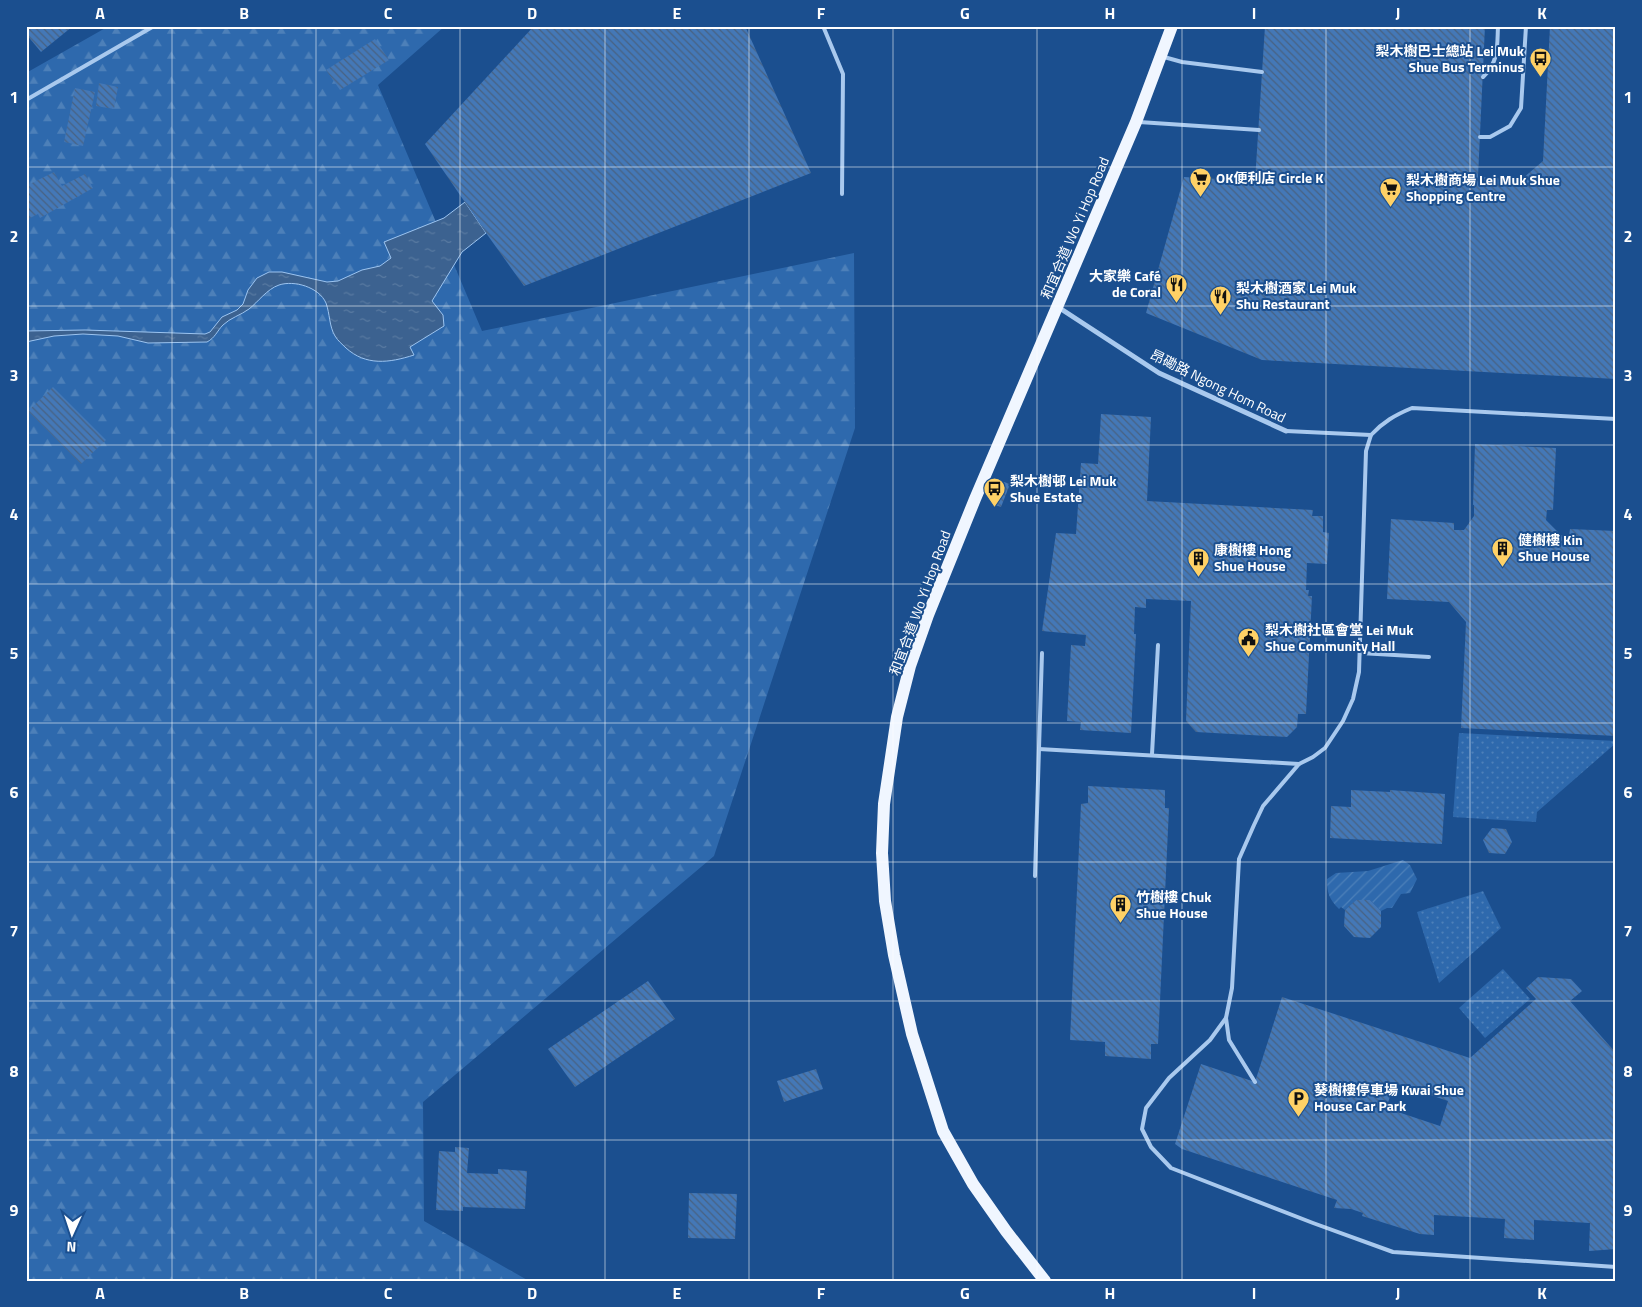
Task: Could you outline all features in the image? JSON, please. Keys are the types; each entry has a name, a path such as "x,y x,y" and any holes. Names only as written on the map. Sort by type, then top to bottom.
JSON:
{"main road":[{"name":"和宜合道 Wo Yi Hop Road","path":"1046,1281 1006,1231 973,1184 943,1131 912,1034 894,955 886,901 882,853 884,804 897,717 910,666 928,615 1136,122 1172,26"}],"street":[{"name":"昂磡路 Ngong Hom Road","path":"1057,307 1159,373 1286,431"}],"lane":[{"path":"26,100 154,26"},
{"path":"823,26 843,74 842,194"},
{"path":"1482,77 1491,69 1497,56 1498,26"},
{"path":"1480,136 1490,136 1510,126 1521,108 1526,26"},
{"path":"1162,56 1182,62 1262,72"},
{"path":"1136,122 1258,130"},
{"path":"1255,1082 1229,1040 1226,1018 1232,988 1239,860 1263,806 1299,764 1326,748 1343,721 1353,699 1359,672 1366,452 1371,435 1381,424 1395,415 1412,408 1616,419"},
{"name":"昂磡路 Ngong Hom Road","path":"1286,431 1371,435"},
{"path":"1152,754 1158,645"},
{"path":"1035,876 1042,653"},
{"path":"1360,653 1429,657"},
{"path":"1039,749 1152,754 1299,764"},
{"path":"1226,1018 1210,1040 1169,1078 1146,1108 1142,1129 1151,1147 1171,1168 1393,1252 1616,1267"}],"green space":[{"path":"109,26 445,26 378,85 482,331 854,253 855,428 714,856 423,1102 424,1221 529,1281 26,1281 26,73"},
{"path":"1459,733 1616,741 1616,743 1537,812 1536,822 1453,817"},
{"path":"1403,860 1410,865 1417,879 1410,893 1401,894 1392,908 1381,911 1370,900 1356,900 1345,910 1341,907 1339,909 1331,899 1328,892 1327,879 1336,873 1368,871"},
{"path":"1483,891 1501,928 1439,983 1417,912"},
{"path":"1503,969 1530,999 1485,1038 1459,1008"}],"water":[{"path":"465,202 486,233 462,252 432,301 443,315 444,326 410,347 414,355 396,360 378,361 362,358 354,354 335,336 323,297 306,286 292,283 279,285 271,289 249,309 221,327 207,342 148,343 118,336 83,334 54,336 26,342 26,331 85,330 205,334 210,332 222,317 237,310 243,304 248,290 257,278 269,272 282,272 327,282 338,281 362,270 380,266 391,258 384,242 444,218"}],"building":[{"path":"26,26 73,26 41,52 26,34"},
{"path":"534,26 745,26 811,173 524,286 425,144"},
{"name":"梨木樹商場 Lei Muk Shue Shopping Centre","path":"1265,26 1485,26 1478,177 1522,179 1543,161 1550,26 1616,26 1616,379 1262,360 1146,313 1184,177 1255,181"},
{"path":"375,39 389,60 340,90 326,70"},
{"path":"99,83 118,87 114,109 96,106"},
{"path":"75,88 95,92 83,146 64,142"},
{"path":"54,172 62,186 85,174 93,188 40,218 38,214 26,220 26,186"},
{"path":"53,387 106,440 81,464 28,411"},
{"name":"康樹樓 Hong Shue House","path":"1101,414 1151,417 1147,501 1313,510 1312,516 1323,516 1323,532 1329,533 1327,564 1307,563 1306,590 1309,590 1308,596 1312,596 1306,714 1298,714 1297,727 1287,737 1196,732 1186,721 1191,601 1146,599 1146,608 1135,607 1134,634 1136,634 1131,733 1080,730 1081,722 1067,721 1071,645 1085,646 1086,635 1042,631 1056,533 1076,534 1081,463 1098,464"},
{"name":"健樹樓 Kin Shue House","path":"1475,444 1556,448 1553,510 1547,510 1546,520 1561,535 1569,536 1570,529 1616,531 1616,736 1461,728 1466,622 1449,602 1387,599 1391,519 1454,523 1454,530 1464,530 1474,516"},
{"path":"1004,482 1010,484 1001,507 995,505"},
{"name":"竹樹樓 Chuk Shue House","path":"1088,786 1165,790 1165,808 1169,808 1158,1044 1151,1044 1151,1059 1105,1056 1105,1042 1070,1040 1081,804 1088,803"},
{"path":"1351,790 1390,792 1390,790 1445,794 1442,844 1330,838 1331,806 1351,807"},
{"path":"1492,828 1506,829 1512,842 1505,854 1489,853 1483,840"},
{"path":"1356,900 1370,900 1381,911 1381,927 1370,938 1354,937 1344,926 1345,910"},
{"name":"葵樹樓停車場 Kwai Shue House Car Park","path":"1538,977 1571,979 1582,991 1570,1001 1616,1053 1616,1249 1589,1251 1590,1223 1534,1220 1534,1240 1504,1238 1505,1219 1434,1215 1434,1235 1420,1234 1362,1216 1363,1213 1351,1209 1334,1208 1337,1200 1182,1149 1175,1144 1201,1064 1255,1082 1282,997 1470,1058 1536,999 1526,988","holes":["1395,1083 1448,1101 1440,1126 1386,1108"]},
{"path":"648,981 675,1019 575,1087 548,1049"},
{"path":"816,1069 823,1089 784,1102 777,1081"},
{"path":"455,1147 469,1148 467,1173 498,1174 498,1169 527,1171 525,1209 463,1207 463,1211 436,1210 439,1151 455,1152"},
{"path":"689,1193 737,1194 735,1239 688,1238"}],"place":[{"name":"梨木樹巴士總站 Lei Muk Shue Bus Terminus","path":"1540,78"},
{"name":"OK便利店 Circle K","path":"1200,197"},
{"name":"梨木樹商場 Lei Muk Shue Shopping Centre","path":"1390,207"},
{"name":"大家樂 Café de Coral","path":"1177,303"},
{"name":"梨木樹酒家 Lei Muk Shu Restaurant","path":"1220,315"},
{"name":"梨木樹邨 Lei Muk Shue Estate","path":"994,508"},
{"name":"健樹樓 Kin Shue House","path":"1502,567"},
{"name":"康樹樓 Hong Shue House","path":"1198,577"},
{"name":"梨木樹社區會堂 Lei Muk Shue Community Hall","path":"1249,657"},
{"name":"竹樹樓 Chuk Shue House","path":"1120,924"},
{"name":"葵樹樓停車場 Kwai Shue House Car Park","path":"1298,1117"}]}
